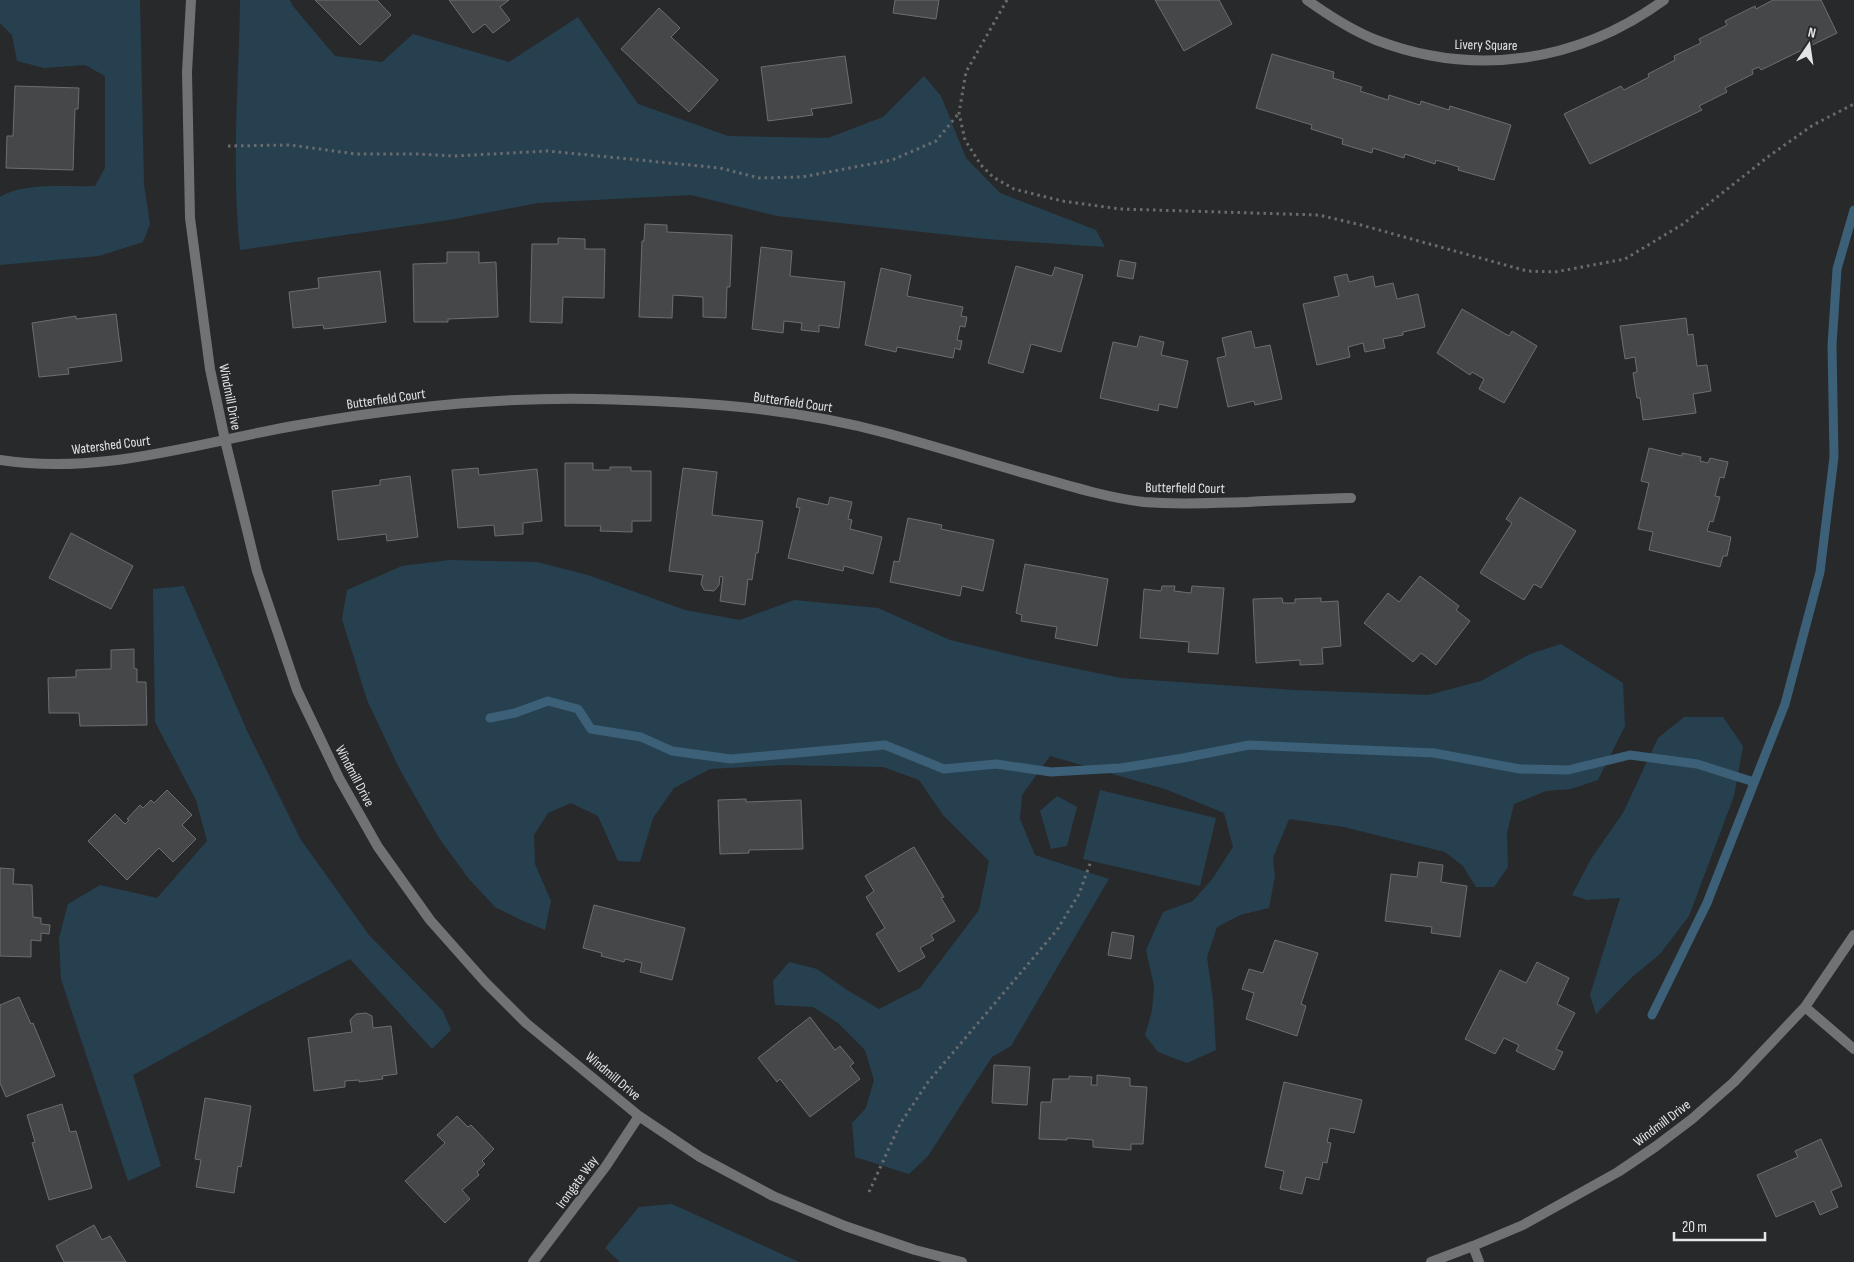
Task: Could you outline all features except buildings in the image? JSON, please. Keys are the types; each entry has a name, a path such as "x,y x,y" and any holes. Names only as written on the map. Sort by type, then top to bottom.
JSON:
{"street":[{"name":"Windmill Drive","path":"191,0 186,72 190,218 210,369 225,440 256,571 297,690 339,778 378,847 430,920 484,982 526,1023 640,1116 700,1157 773,1196 845,1226 915,1250 962,1262"},
{"name":"Livery Square","path":"1307,0 1331,17 1375,40 1424,54 1473,61 1523,59 1567,50 1604,36 1642,16 1664,0"},
{"name":"Butterfield Court","path":"225,440 301,424 424,407 513,400 590,399 675,402 782,412 825,419 882,432 1072,487 1142,502 1196,504 1350,498"},
{"name":"Watershed Court","path":"0,460 58,465 100,462 149,456 225,440"},
{"name":"Windmill Drive","path":"1431,1262 1523,1225 1618,1172 1692,1119 1734,1082 1805,1007 1854,935"},
{"path":"1805,1007 1854,1049"},
{"name":"Irongate Way","path":"533,1262 606,1166 640,1116"},
{"path":"1474,1246 1479,1262"}],"path":[{"path":"1007,0 966,72 959,113 965,140 981,165 993,177 1014,189 1062,201 1120,209 1319,215 1527,271 1555,272 1625,258 1683,224 1769,156 1813,125 1854,104"},
{"path":"228,146 290,145 356,154 454,156 548,151 720,168 759,178 802,177 892,160 936,141 959,113"},
{"path":"869,1192 900,1124 928,1082 1057,930 1079,894 1091,861"}],"shaded area":[{"path":"0,0 140,0 144,185 150,224 143,242 99,256 0,265 0,197 10,192 33,187 95,186 105,168 105,76 85,65 44,68 17,61 12,35 0,23"},
{"path":"240,0 290,0 292,5 335,56 382,62 413,34 509,62 578,17 638,104 728,136 828,138 883,117 924,76 941,96 966,158 1000,193 1096,230 1105,247 986,239 777,216 691,195 538,203 449,220 240,250 236,188 236,125"},
{"path":"450,560 537,562 588,575 685,610 740,620 794,600 878,608 950,640 1121,678 1295,690 1428,695 1481,681 1530,654 1561,644 1623,683 1625,726 1598,780 1571,789 1546,791 1514,804 1507,833 1508,867 1494,887 1476,887 1463,866 1445,852 1344,827 1289,819 1273,858 1275,876 1269,908 1240,915 1217,927 1207,957 1213,1000 1216,1050 1187,1063 1158,1052 1145,1035 1152,1011 1154,986 1146,950 1163,912 1193,901 1213,878 1233,847 1224,813 1165,789 1050,756 1022,795 1020,819 1035,855 1109,879 1011,1046 992,1057 928,1156 909,1174 855,1157 852,1123 866,1108 874,1080 865,1050 838,1023 813,1007 775,1005 773,981 789,962 817,969 879,1009 920,988 979,910 989,861 943,815 919,780 883,767 784,765 710,769 674,788 653,818 640,862 618,861 598,816 571,803 548,813 534,835 535,864 551,901 545,930 495,907 469,879 439,838 400,770 367,700 342,619 347,590 402,566"},
{"path":"184,586 248,733 301,840 369,935 443,1011 451,1030 432,1049 350,959 253,1009 133,1075 161,1166 128,1181 61,979 59,938 68,904 100,885 157,898 207,841 196,800 155,722 153,589"},
{"path":"1684,717 1723,717 1743,746 1734,796 1689,916 1660,954 1631,978 1596,1014 1590,995 1620,898 1587,900 1572,895 1591,859 1623,813 1658,738"},
{"path":"1100,790 1216,818 1200,886 1083,859"},
{"path":"1057,796 1077,807 1067,846 1051,849 1040,811"},
{"path":"672,1204 799,1262 620,1262 605,1248 639,1207"}],"waterway":[{"path":"1652,1015 1707,903 1785,704 1820,572 1834,457 1832,345 1837,269 1854,210"},
{"path":"490,718 515,713 548,701 578,709 591,729 641,737 672,751 731,759 885,745 944,769 996,764 1051,772 1121,768 1249,745 1434,753 1520,769 1568,770 1630,755 1697,764 1754,782"}]}
